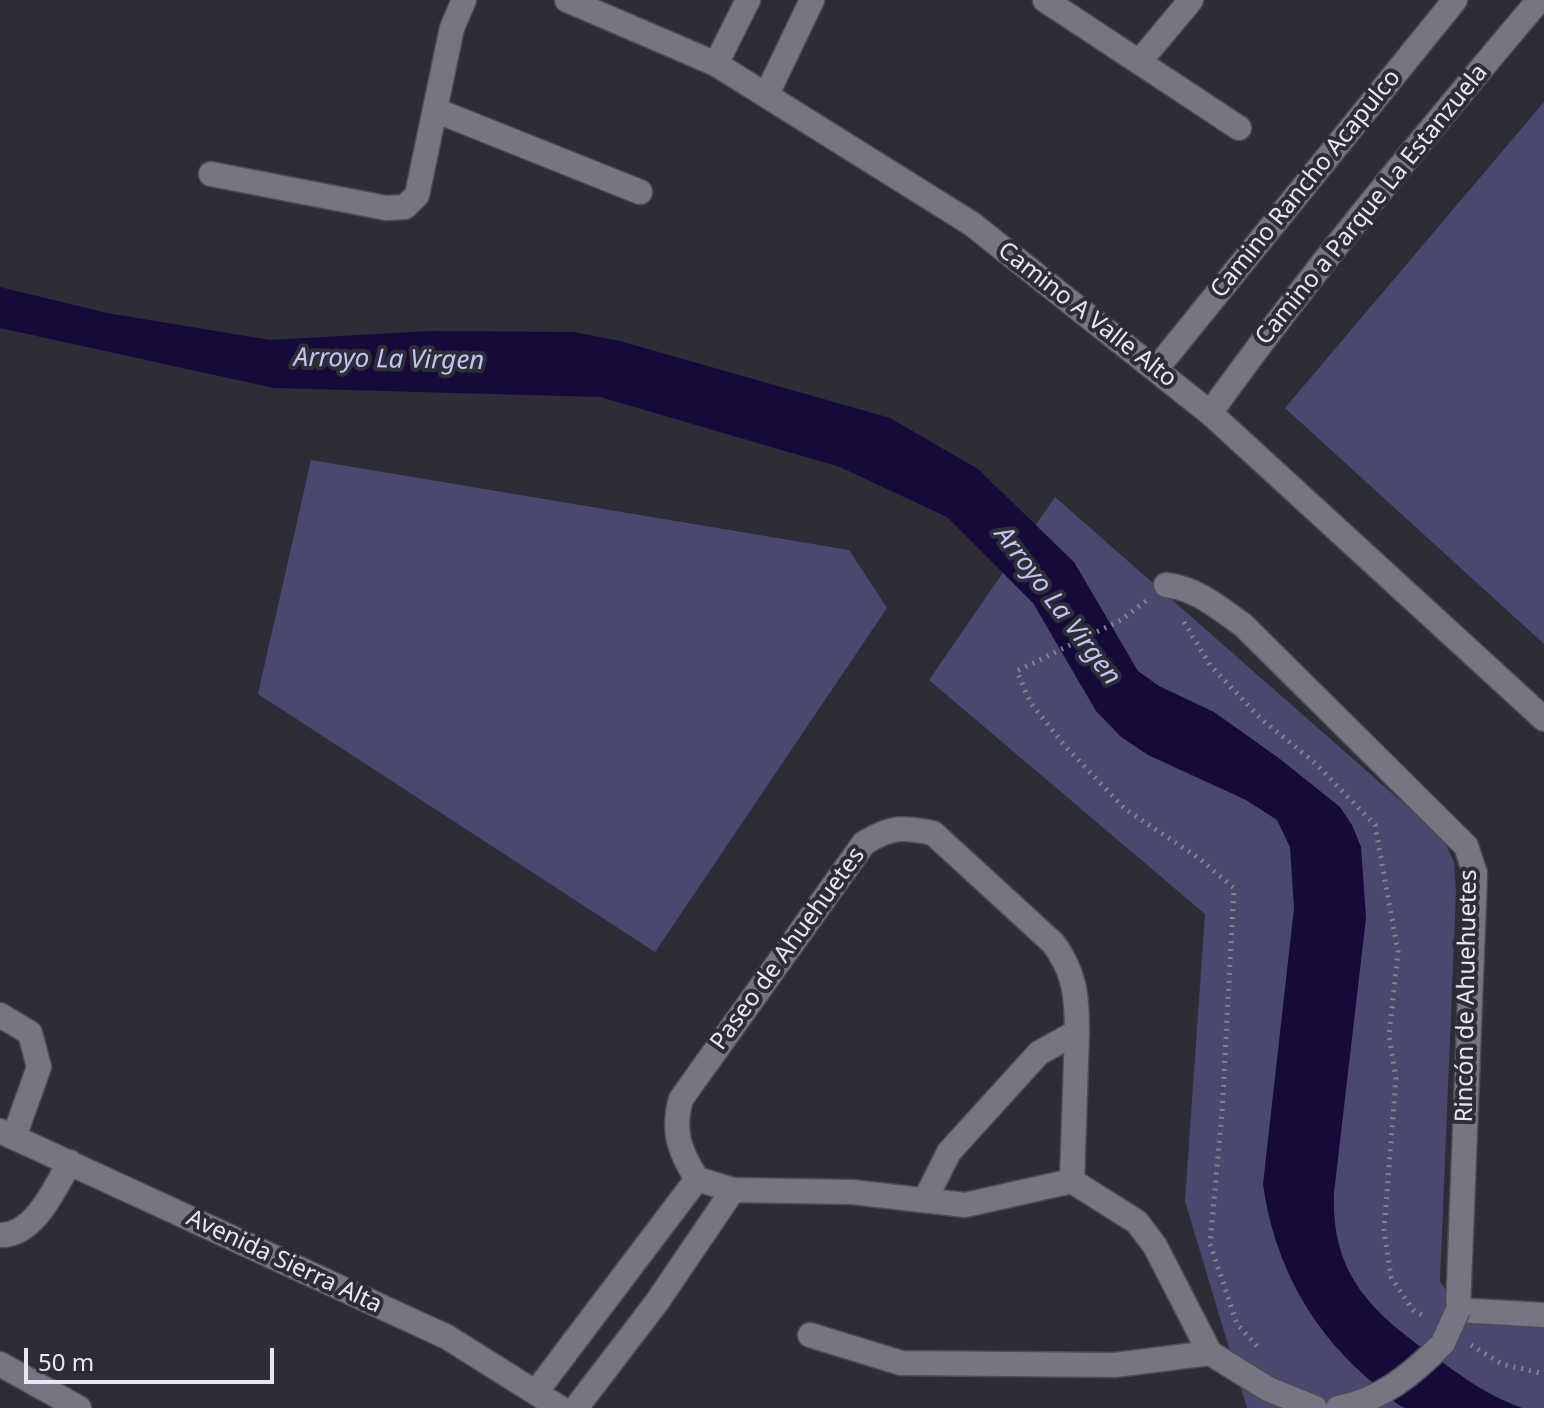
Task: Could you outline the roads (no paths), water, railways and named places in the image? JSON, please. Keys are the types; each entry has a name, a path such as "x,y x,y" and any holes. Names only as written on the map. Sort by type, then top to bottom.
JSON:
{"street":[{"path":"211,174 386,208 405,207 417,195 452,28 464,0"},
{"name":"Camino A Valle Alto","path":"567,0 716,64 972,224 1210,413 1544,719"},
{"path":"716,64 748,0"},
{"path":"767,94 812,0"},
{"path":"1045,0 1239,128"},
{"path":"1140,61 1191,0"},
{"name":"Camino Rancho Acapulco","path":"1157,368 1455,0"},
{"name":"Camino a Parque La Estanzuela","path":"1210,413 1278,319 1407,157 1539,0"},
{"path":"435,110 640,192"},
{"name":"Rincón de Ahuehuetes","path":"1166,585 1182,586 1209,600 1243,625 1466,846 1475,873 1458,1310"},
{"name":"Paseo de Ahuehuetes","path":"697,1179 677,1141 675,1122 681,1099 864,843 886,829 907,828 933,833 1053,943 1067,961 1077,989 1072,1181"},
{"path":"0,1015 30,1033 39,1067 7,1134"},
{"path":"925,1200 949,1152 1029,1064 1059,1039 1077,1032"},
{"name":"Avenida Sierra Alta","path":"7,1134 447,1337 560,1408"},
{"path":"0,1235 10,1236 29,1223 70,1162"},
{"path":"536,1392 697,1179 733,1190 852,1192 965,1205 1072,1181 1137,1222 1155,1246 1210,1353 1268,1389 1315,1408"},
{"path":"576,1408 657,1302 733,1190"},
{"path":"1350,1406 1412,1374 1443,1343 1458,1310 1544,1315"},
{"path":"810,1335 901,1363 1115,1365 1210,1353"},
{"path":"0,1364 79,1408"}],"water":[{"name":"Arroyo La Virgen","path":"0,287 107,313 270,340 429,331 573,332 620,341 890,418 978,469 1074,562 1138,671 1159,686 1214,712 1280,759 1340,807 1352,825 1361,847 1366,918 1334,1193 1340,1248 1361,1291 1394,1326 1468,1380 1522,1408 1402,1407 1354,1366 1316,1321 1300,1296 1276,1243 1263,1184 1294,908 1290,847 1277,820 1246,800 1148,755 1121,737 1096,711 1033,603 947,517 840,467 600,397 274,388 0,328"}]}
